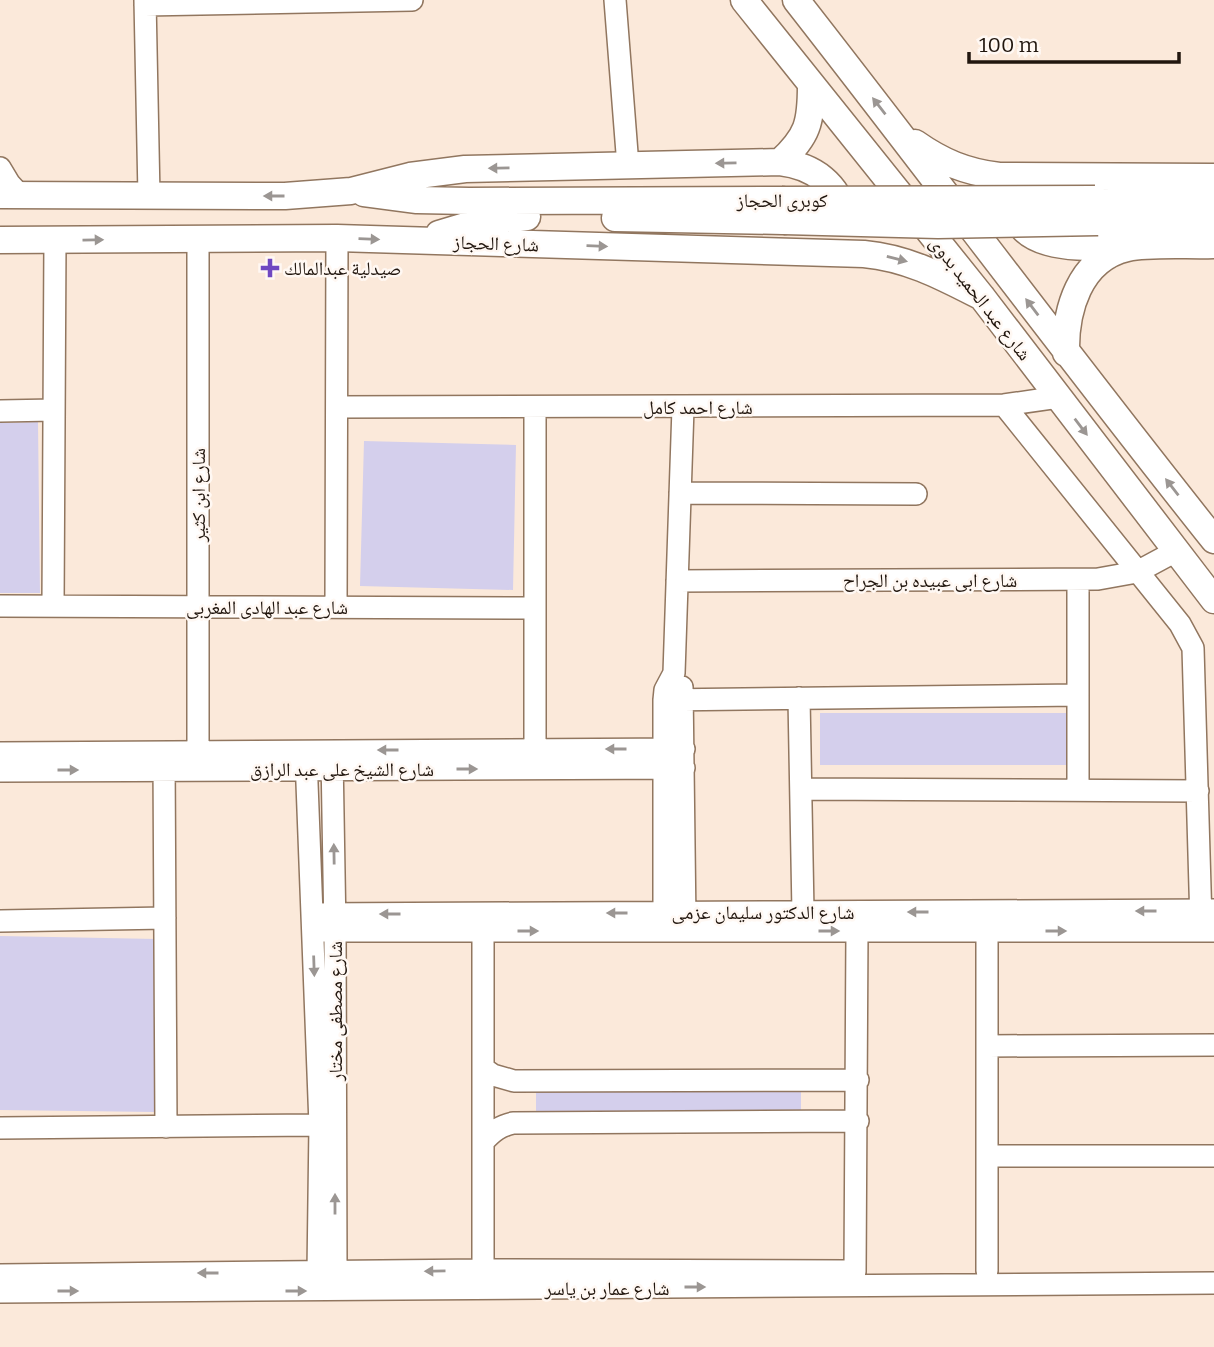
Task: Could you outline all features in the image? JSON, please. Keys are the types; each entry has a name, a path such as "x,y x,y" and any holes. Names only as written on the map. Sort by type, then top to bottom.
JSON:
{"main road":[{"name":"شارع عبد الحميد بدوى","path":"744,0 982,297 1214,600"},
{"name":"شارع عبد الحميد بدوى","path":"796,0 900,132 1066,353 1214,540"},
{"path":"780,162 800,142 809,124 811,85"},
{"path":"900,132 929,153 964,170 999,176 1214,177"},
{"path":"10,195 285,196 351,191 410,176 465,169 780,162 793,164 817,174 835,192 842,203 848,228 844,254"},
{"path":"1031,177 1019,190 1015,205 1018,221 1028,234 1043,242 1128,248 1214,246"},
{"name":"كوبرى الحجاز","path":"351,191 439,201 783,211 938,225 1214,198"},
{"name":"كوبرى الحجاز","path":"1097,210 1214,221"},
{"name":"كوبرى الحجاز","path":"424,241 470,224 514,217 783,211"},
{"name":"شارع الحجاز","path":"0,240 337,238 884,256 923,267 982,297"},
{"path":"1066,353 1069,311 1080,285 1098,263 1110,254 1128,248"}],"street":[{"path":"149,196 145,2 412,0"},
{"path":"603,0 615,0 628,166"},
{"path":"0,168 9,183 10,195"},
{"name":"شارع ابن كثير","path":"198,238 198,751"},
{"path":"336,607 337,238"},
{"path":"53,606 55,240"},
{"name":"شارع احمد كامل","path":"337,407 1004,405 1059,397"},
{"path":"1004,405 1180,624 1193,648 1198,791 1208,921"},
{"path":"535,408 535,750"},
{"path":"675,922 674,700 665,690 674,673 683,408"},
{"path":"0,411 54,411"},
{"path":"680,493 916,494"},
{"name":"شارع ابى عبيده بن الجراح","path":"677,581 1079,580 1118,577 1137,572 1176,551"},
{"path":"1078,790 1079,580"},
{"name":"شارع عبد الهادى المغربى","path":"0,606 535,608"},
{"path":"674,700 1078,695"},
{"path":"799,698 803,912"},
{"name":"شارع الشيخ على عبد الرازق","path":"0,753 164,761 306,761 535,750 673,758"},
{"name":"شارع الشيخ على عبد الرازق","path":"0,771 164,761 198,751 306,761"},
{"name":"شارع الشيخ على عبد الرازق","path":"332,760 673,758"},
{"name":"شارع مصطفى مختار","path":"327,1272 335,923 332,760"},
{"path":"164,761 166,1126"},
{"name":"شارع مصطفى مختار","path":"306,761 327,1272"},
{"path":"801,789 1198,791"},
{"name":"شارع الدكتور سليمان عزمى","path":"335,923 483,931 675,922 803,912 1208,921"},
{"path":"0,921 165,918"},
{"name":"شارع الدكتور سليمان عزمى","path":"312,923 675,922 858,931 987,931 1208,921"},
{"path":"483,931 483,1270"},
{"path":"855,1272 858,931"},
{"path":"987,931 987,1271"},
{"path":"988,1046 1214,1045"},
{"path":"484,1068 514,1082 858,1080"},
{"path":"484,1140 501,1126 513,1123 858,1121"},
{"path":"0,1128 320,1125"},
{"path":"989,1156 1214,1156"},
{"name":"شارع عمار بن ياسر","path":"0,1275 483,1270 855,1272 1214,1268"},
{"name":"شارع عمار بن ياسر","path":"0,1292 1214,1283"}],"shaded area":[{"path":"38,422 40,593 0,593 0,423"},
{"path":"364,441 516,445 513,590 360,586"},
{"path":"820,713 1066,713 1067,765 820,765"},
{"path":"0,936 157,939 155,1112 0,1110"},
{"path":"536,1084 801,1087 801,1119 536,1116"}],"place":[{"name":"صيدلية عبدالمالك","path":"270,268"}]}
